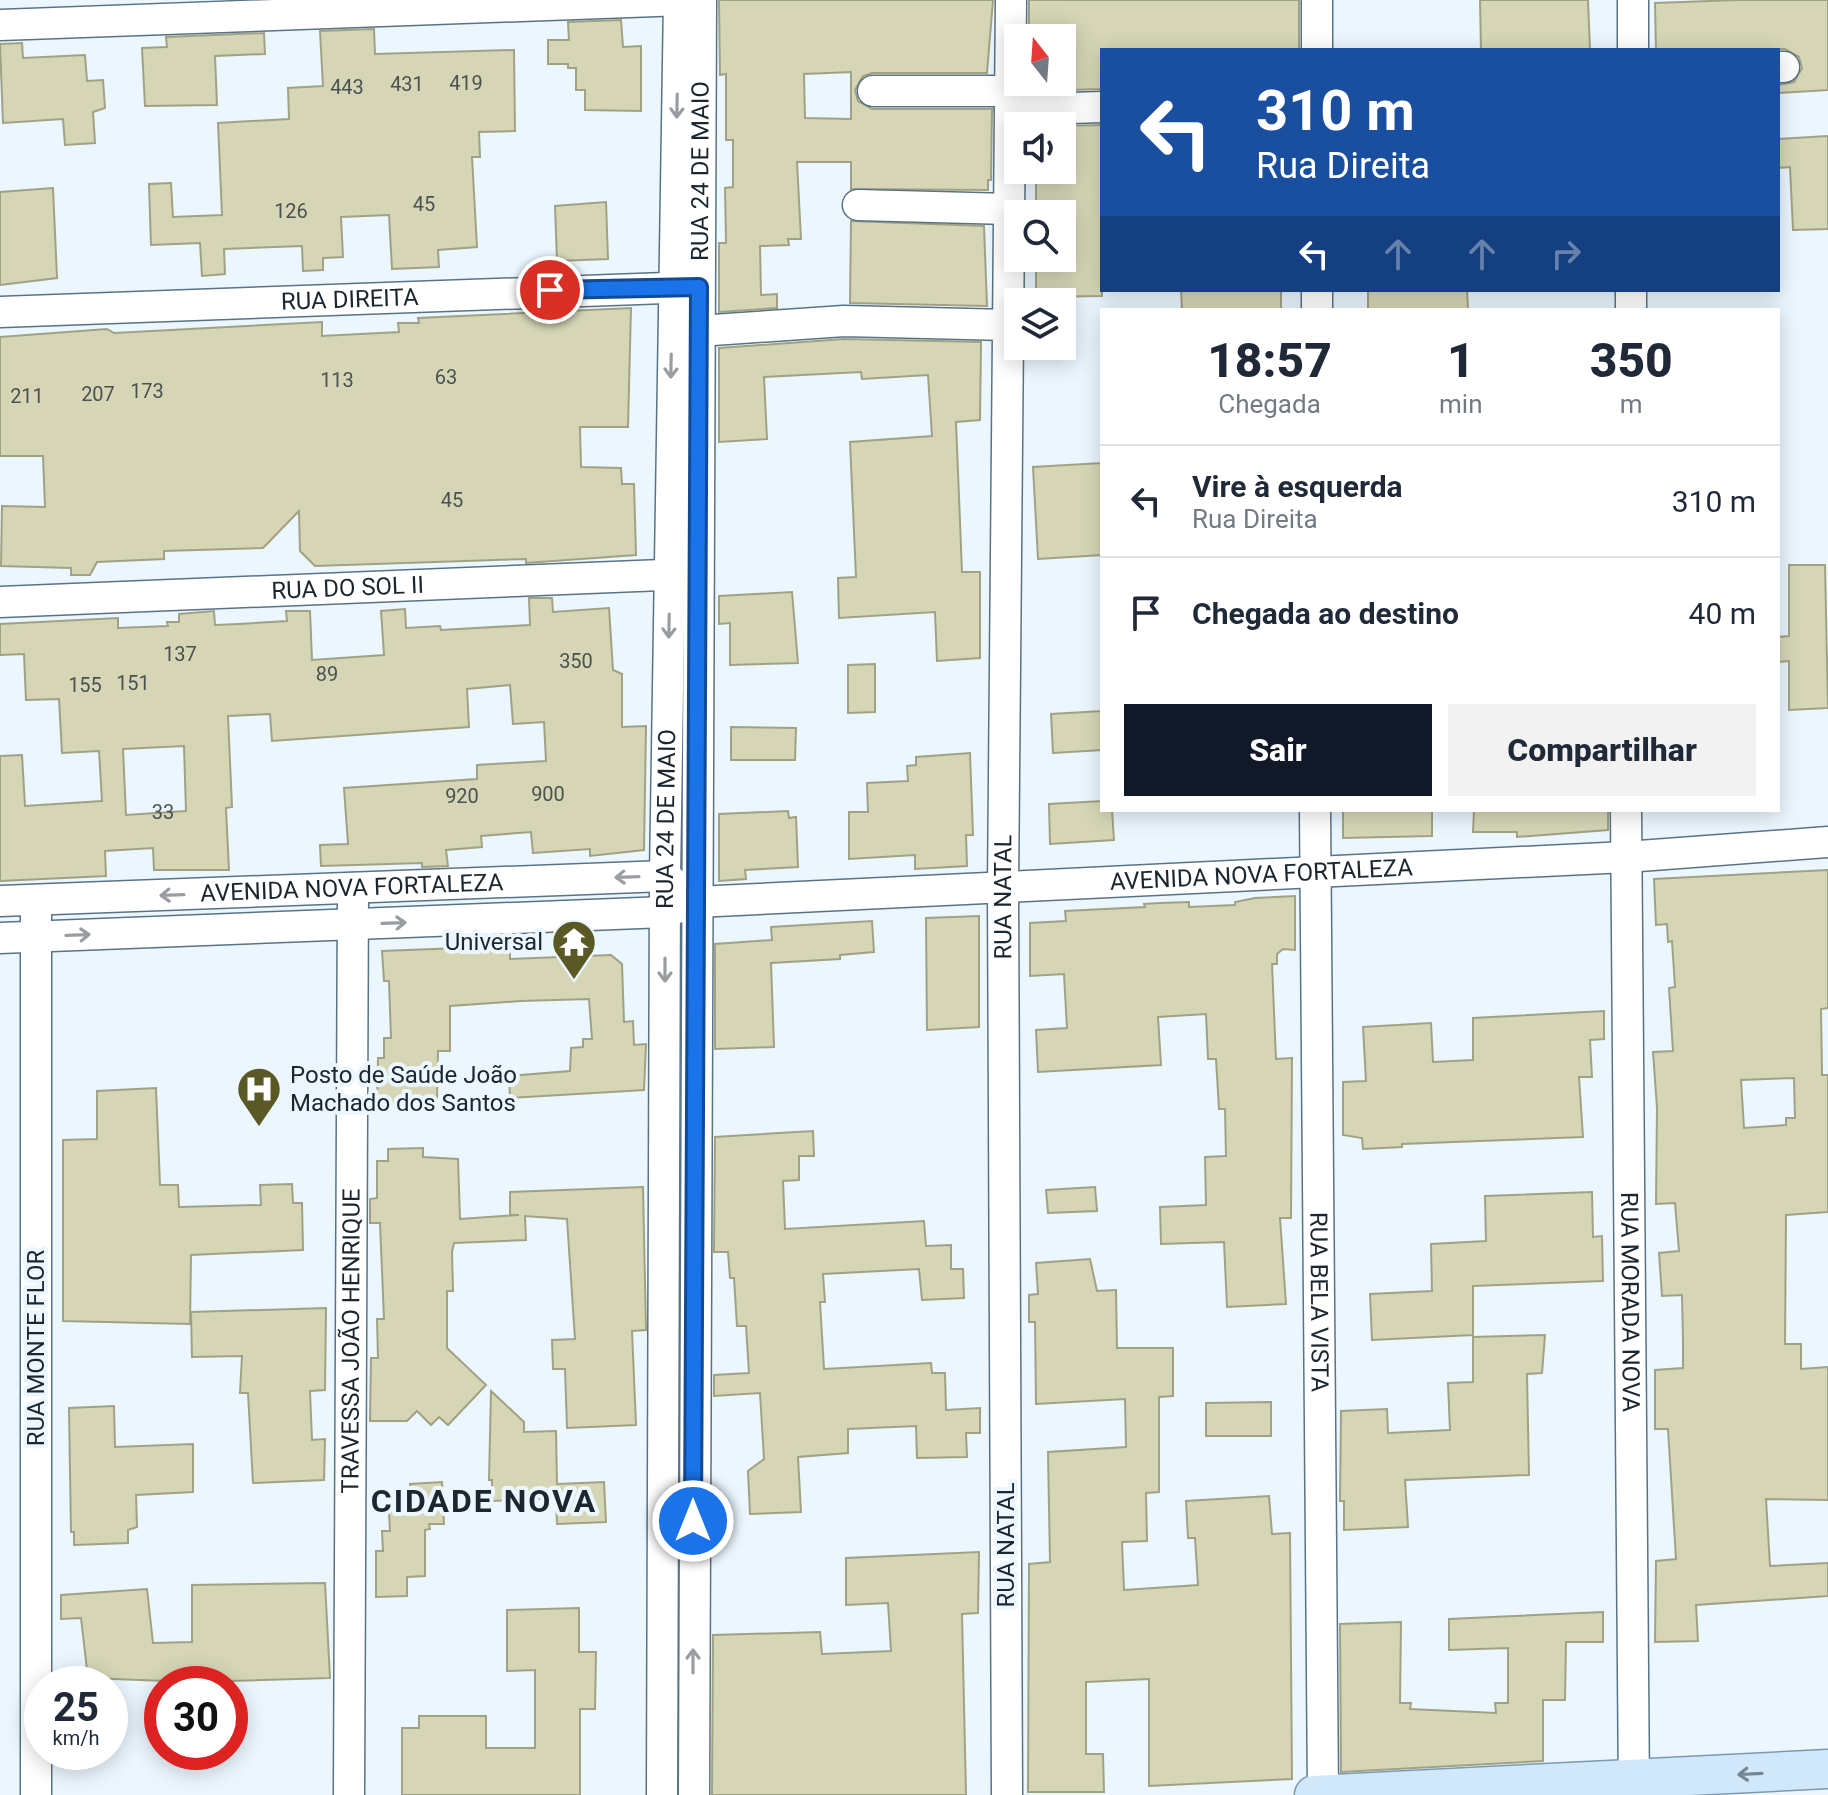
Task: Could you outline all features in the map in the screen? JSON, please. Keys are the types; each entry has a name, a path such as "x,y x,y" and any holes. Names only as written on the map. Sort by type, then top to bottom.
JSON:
{"main road":[{"path":"1314,1795 1635,1788 1828,1769"}],"street":[{"name":"RUA 24 DE MAIO","path":"681,0 686,286 683,574 696,902 679,1112 664,1396 678,1707 694,1795"},
{"path":"0,25 346,6 681,0"},
{"name":"RUA 24 DE MAIO","path":"662,1795 678,1707 694,1397 665,876 698,331 686,286 701,0"},
{"name":"RUA NATAL","path":"1009,200 1011,0"},
{"path":"1317,0 1317,48"},
{"path":"1633,0 1633,48"},
{"path":"873,91 1100,107"},
{"path":"858,205 1004,209"},
{"name":"RUA DIREITA","path":"0,312 686,286"},
{"path":"698,331 844,321 1004,325"},
{"name":"RUA NATAL","path":"1007,1795 1003,888 1008,360"},
{"name":"RUA DO SOL II","path":"0,602 683,574"},
{"name":"RUA BELA VISTA","path":"1315,812 1323,1794"},
{"name":"RUA MORADA NOVA","path":"1626,812 1635,1788"},
{"name":"AVENIDA NOVA FORTALEZA","path":"0,938 665,912 696,902 1626,857 1828,842"},
{"path":"665,876 696,902"},
{"name":"AVENIDA NOVA FORTALEZA","path":"0,901 665,876"},
{"name":"TRAVESSA JOÃO HENRIQUE","path":"349,1795 353,888"},
{"name":"RUA MONTE FLOR","path":"36,900 36,1795"},
{"path":"664,1396 694,1397"}],"building":[{"path":"719,0 993,0 987,73 872,73 863,76 855,90 858,101 872,109 992,109 991,180 988,180 988,190 851,189 851,162 797,162 801,239 788,239 789,245 760,246 761,295 777,294 777,308 719,312 719,243 726,243 725,188 733,187 733,140 726,140 726,74 720,75","holes":["851,72 851,119 805,118 804,74"]},
{"path":"1029,0 1299,0 1299,48 1100,48 1100,89 1076,90 1076,24 1029,24"},
{"path":"1480,0 1588,0 1590,48 1481,48"},
{"path":"1828,0 1828,90 1780,93 1780,85 1794,82 1802,68 1799,57 1785,49 1656,48 1655,3"},
{"path":"621,20 623,47 641,46 641,111 585,110 585,90 576,90 576,68 568,68 568,64 548,64 548,40 569,40 568,22"},
{"path":"374,29 375,54 514,50 515,131 479,132 480,157 472,157 477,247 438,250 439,267 392,269 389,215 341,217 343,257 323,258 323,270 303,271 302,246 224,249 225,274 202,276 200,243 151,245 149,184 171,183 173,217 222,215 218,123 289,119 288,88 323,86 320,31"},
{"path":"264,33 265,54 215,56 217,105 145,106 142,48 167,47 166,37"},
{"path":"22,43 23,58 85,55 87,81 103,80 105,108 93,112 95,143 65,145 63,119 3,123 0,44"},
{"path":"1100,125 1102,296 1076,296 1076,288 1036,288 1036,272 1076,272 1076,200 1036,200 1036,184 1076,184 1076,126"},
{"path":"1828,136 1828,229 1793,230 1790,167 1780,168 1780,139"},
{"path":"53,188 57,278 0,285 0,192"},
{"path":"606,202 608,259 557,261 555,206"},
{"path":"851,221 984,226 987,306 850,303"},
{"path":"1181,292 1281,292 1281,308 1182,308"},
{"path":"1368,292 1467,292 1468,308 1368,308"},
{"path":"631,308 628,427 580,427 581,467 621,468 622,484 634,484 636,555 526,563 526,559 315,566 300,551 299,511 263,548 164,551 164,559 97,562 90,575 71,575 71,568 1,566 2,506 45,507 43,456 0,456 0,337 107,329 114,333 322,322 322,336 399,332 398,323 419,323 418,318"},
{"path":"844,339 981,342 980,420 956,422 962,572 980,572 980,658 937,661 935,612 839,618 838,578 856,577 850,442 932,436 928,375 862,379 861,372 764,377 767,439 719,442 719,348"},
{"path":"1100,463 1100,555 1038,559 1033,467"},
{"path":"1789,565 1825,565 1828,708 1789,710 1789,661 1780,662 1780,637 1789,636"},
{"path":"792,592 798,663 730,665 730,623 719,624 719,596"},
{"path":"529,598 552,598 553,612 609,608 613,670 622,674 622,727 646,726 644,850 590,856 590,849 533,853 531,832 481,836 482,847 446,850 448,866 422,867 422,863 321,866 320,845 348,844 344,788 477,779 477,765 546,761 544,722 513,724 510,685 467,689 469,727 272,741 270,714 228,716 232,807 226,808 229,870 154,870 153,848 105,851 106,876 0,881 0,756 22,755 25,806 102,801 99,751 62,753 59,699 26,700 24,654 0,655 0,624 118,618 118,628 168,626 167,622 179,622 179,614 214,611 215,625 239,624 287,621 286,611 310,611 312,660 384,655 381,611 405,609 406,628 440,626 441,630 530,625","holes":["184,746 186,811 126,815 123,749"]},
{"path":"875,664 875,712 848,713 848,665"},
{"path":"1100,711 1100,750 1053,753 1051,714"},
{"path":"731,727 796,728 795,760 731,760"},
{"path":"970,753 973,835 966,835 967,866 915,869 915,855 849,859 849,812 868,812 867,783 908,781 907,766 916,765 916,757"},
{"path":"1100,801 1100,812 1112,812 1114,840 1050,844 1049,804"},
{"path":"788,811 789,818 796,817 798,867 745,870 746,879 719,881 719,814"},
{"path":"1343,812 1432,812 1432,836 1343,838"},
{"path":"1474,812 1608,812 1608,830 1517,837 1517,832 1473,832"},
{"path":"1828,870 1828,1008 1821,1009 1822,1075 1828,1075 1828,1212 1786,1215 1785,1344 1801,1344 1801,1369 1828,1367 1828,1500 1766,1499 1770,1566 1828,1563 1828,1596 1696,1605 1698,1641 1655,1642 1656,1561 1676,1559 1668,1429 1655,1429 1655,1370 1683,1368 1683,1342 1682,1295 1662,1296 1659,1253 1679,1251 1675,1203 1656,1204 1657,1108 1653,1052 1673,1051 1669,988 1675,987 1672,941 1668,942 1667,924 1656,925 1654,879","holes":["1794,1078 1795,1118 1786,1118 1786,1125 1744,1128 1741,1080"]},
{"path":"1295,896 1295,950 1283,949 1277,954 1277,964 1272,964 1276,1059 1292,1058 1291,1218 1280,1218 1286,1304 1227,1307 1224,1242 1161,1244 1160,1207 1206,1205 1205,1157 1226,1156 1225,1109 1219,1109 1216,1059 1208,1059 1206,1014 1158,1017 1161,1065 1038,1072 1036,1030 1067,1028 1064,974 1030,976 1030,923 1066,921 1065,911 1145,907 1144,904 1160,903 1189,902 1189,907 1235,905 1235,902 1255,898"},
{"path":"979,916 979,1027 927,1030 926,918"},
{"path":"872,921 874,952 840,955 840,959 771,963 774,1047 715,1049 715,944 772,940 771,927"},
{"path":"510,946 510,959 611,955 622,964 624,1022 633,1021 634,1045 646,1044 644,1090 510,1098 509,1076 570,1071 571,1048 583,1047 583,1039 592,1039 589,999 521,1001 450,1006 450,1051 438,1051 437,1101 377,1103 378,1058 384,1058 384,1038 391,1038 389,981 384,981 382,951"},
{"path":"1604,1011 1604,1039 1590,1040 1592,1077 1579,1077 1583,1137 1402,1144 1402,1147 1363,1149 1362,1138 1343,1135 1343,1082 1366,1081 1363,1027 1431,1023 1433,1062 1473,1060 1473,1018"},
{"path":"156,1088 160,1185 178,1185 179,1207 261,1205 260,1185 292,1184 293,1203 302,1203 303,1250 191,1255 190,1324 63,1321 63,1140 97,1139 97,1091"},
{"path":"813,1131 814,1156 799,1156 799,1180 783,1181 785,1229 924,1221 926,1246 951,1245 951,1269 963,1269 964,1298 922,1300 919,1269 823,1274 825,1302 820,1302 824,1369 931,1363 932,1373 945,1373 946,1410 980,1408 980,1433 966,1433 967,1457 917,1458 916,1426 848,1429 848,1453 798,1457 801,1512 750,1514 748,1471 764,1459 760,1393 714,1396 714,1375 749,1373 746,1326 737,1326 734,1278 730,1278 728,1252 714,1252 715,1137"},
{"path":"423,1148 423,1157 458,1159 460,1219 519,1215 510,1215 510,1192 643,1187 646,1330 632,1331 636,1425 567,1428 565,1369 553,1369 552,1340 575,1339 567,1219 525,1216 526,1240 454,1243 453,1291 447,1291 447,1348 486,1385 448,1425 439,1417 431,1425 417,1411 407,1421 370,1421 371,1358 378,1358 377,1319 384,1319 380,1223 370,1223 370,1199 377,1198 377,1161 388,1161 388,1149"},
{"path":"1095,1187 1097,1211 1048,1213 1046,1190"},
{"path":"1592,1192 1593,1237 1602,1236 1603,1281 1473,1286 1473,1335 1372,1340 1370,1294 1432,1291 1431,1244 1486,1241 1485,1196"},
{"path":"1090,1259 1097,1291 1116,1290 1117,1348 1173,1348 1173,1396 1159,1397 1159,1492 1146,1493 1147,1541 1122,1542 1124,1590 1198,1585 1195,1538 1188,1538 1186,1501 1269,1496 1272,1534 1290,1533 1292,1779 1149,1786 1149,1679 1086,1682 1086,1754 1103,1754 1104,1792 1028,1792 1029,1564 1050,1562 1048,1452 1126,1447 1125,1399 1036,1404 1035,1322 1029,1322 1029,1295 1038,1294 1036,1263"},
{"path":"326,1308 325,1390 310,1391 312,1440 325,1439 324,1480 253,1483 248,1393 240,1393 242,1356 192,1357 191,1312"},
{"path":"1545,1335 1542,1373 1527,1374 1529,1475 1405,1480 1408,1527 1344,1530 1344,1501 1340,1501 1341,1411 1387,1409 1388,1433 1450,1430 1448,1383 1473,1382 1473,1337"},
{"path":"491,1391 524,1422 524,1432 556,1431 557,1484 604,1482 606,1522 557,1524 556,1498 492,1501 492,1480 489,1480"},
{"path":"1271,1402 1271,1436 1206,1436 1206,1403"},
{"path":"114,1406 115,1447 193,1444 193,1492 136,1495 137,1527 128,1530 128,1543 74,1545 74,1532 71,1532 69,1408"},
{"path":"442,1482 444,1524 429,1524 430,1529 425,1530 425,1576 407,1577 407,1596 376,1597 376,1551 383,1551 382,1531 390,1531 388,1496 411,1495 410,1484"},
{"path":"979,1552 978,1613 962,1614 966,1795 712,1795 713,1635 820,1632 822,1654 891,1651 888,1603 846,1605 846,1558"},
{"path":"325,1583 330,1678 248,1680 248,1666 144,1666 144,1680 128,1680 128,1666 87,1666 81,1618 61,1619 61,1595 147,1589 153,1643 192,1642 192,1585"},
{"path":"579,1608 579,1652 596,1652 595,1709 580,1709 580,1795 402,1795 402,1728 419,1728 419,1716 486,1716 486,1748 535,1748 535,1670 507,1671 507,1610"},
{"path":"1603,1612 1603,1642 1566,1642 1565,1700 1543,1700 1543,1761 1341,1772 1340,1624 1401,1622 1400,1703 1411,1703 1410,1709 1496,1713 1495,1703 1508,1703 1508,1648 1449,1650 1449,1619"}],"place":[{"name":"Universal","path":"574,981"},
{"name":"Posto de Saúde João Machado dos Santos","path":"259,1128"}],"district":[{"name":"CIDADE NOVA","path":"484,1501"}],"route":[{"path":"550,290 699,287 693,1521"}]}
